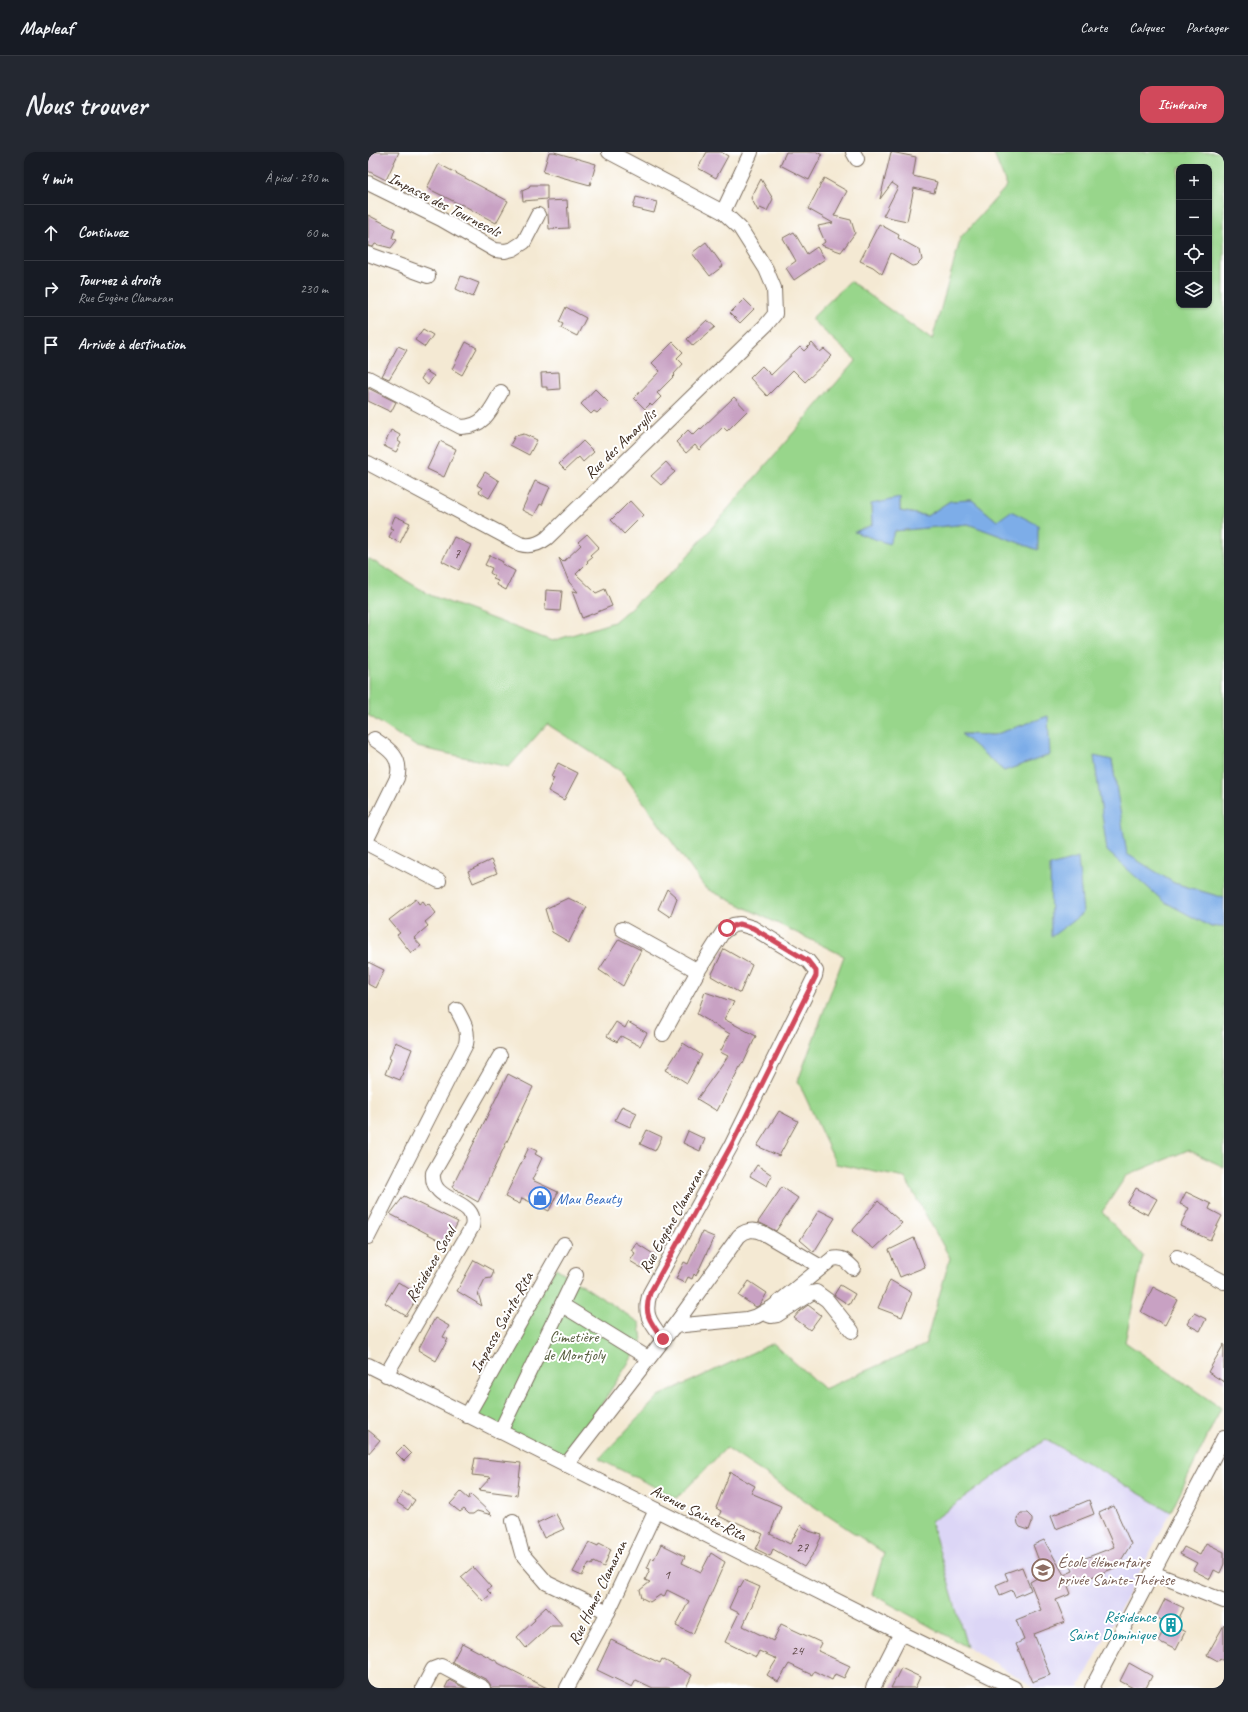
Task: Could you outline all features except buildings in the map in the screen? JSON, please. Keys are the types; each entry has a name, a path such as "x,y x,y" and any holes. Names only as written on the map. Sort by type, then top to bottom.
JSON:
{"street":[{"path":"609,152 723,212 751,152"},
{"name":"Impasse des Tournesols","path":"368,183 441,219 495,250 505,251 513,249 524,242 538,215"},
{"name":"Rue des Amaryllis","path":"368,463 520,544 531,546 542,542 760,331 775,314 775,297 770,278 740,228 723,212"},
{"path":"368,254 428,276"},
{"path":"368,378 461,427 474,426 483,421 501,392"},
{"path":"368,837 400,771 393,753 374,739"},
{"path":"368,844 439,881"},
{"name":"Rue Eugène Clamaran","path":"663,1339 648,1316 647,1304 650,1293 732,1144 816,976 816,971 808,961 753,928 740,924 727,928 723,932 698,971"},
{"path":"622,929 698,971 663,1034"},
{"path":"368,1237 466,1044 468,1035 457,1010"},
{"name":"Résidence Sosal","path":"386,1375 472,1227 472,1218 469,1211 438,1191 434,1185 433,1173 500,1056"},
{"path":"566,1465 674,1326 739,1236 745,1232 753,1230 763,1233 821,1267"},
{"name":"Impasse Sainte-Rita","path":"467,1416 564,1244"},
{"path":"1177,1257 1224,1282"},
{"path":"674,1326 747,1319 763,1313 832,1259 838,1258 846,1261 853,1268"},
{"path":"500,1432 576,1275"},
{"path":"763,1313 771,1316 777,1315 811,1293 816,1292 827,1300 852,1331"},
{"path":"562,1305 648,1358"},
{"name":"Avenue Sainte-Rita","path":"368,1365 467,1416 1014,1688"},
{"path":"1092,1688 1224,1437"},
{"name":"Rue Homer Clamaran","path":"567,1688 608,1612 656,1510"},
{"path":"513,1521 522,1554 547,1583 608,1612"},
{"path":"1153,1573 1224,1600"},
{"path":"873,1688 901,1633"},
{"path":"423,1688 433,1669 441,1666 483,1688"}],"shaded area":[{"name":"École élémentaire privée Sainte-Thérèse","path":"1046,1439 1171,1512 1079,1688 1036,1688 967,1647 931,1522"}],"green space":[{"path":"993,152 1224,152 1224,898 1174,883 1126,854 1112,760 1108,851 1211,927 1224,926 1224,1167 1188,1150 1126,1176 1102,1212 1143,1256 1125,1342 1221,1408 1171,1512 1046,1439 931,1522 967,1647 872,1594 884,1553 726,1448 677,1498 599,1459 659,1396 773,1343 824,1389 925,1345 950,1258 905,1178 836,1164 798,1081 844,956 705,888 622,772 547,724 509,767 417,747 368,715 368,558 432,596 552,641 614,622 678,567 856,360 811,319 850,281 932,340 961,237 1007,186","holes":["900,499 900,511 927,516 950,501 972,500 997,521 1037,549 968,524 894,531 855,532 872,525 871,505","1047,717 1004,771 962,734 994,735"]},
{"name":"Cimetière de Montjoly","path":"556,1268 640,1323 642,1342 566,1459 470,1412"}],"water":[{"path":"900,498 900,511 927,516 950,501 972,500 997,521 1011,511 1038,525 1038,550 968,524 895,531 889,544 854,532 872,525 871,504"},
{"path":"1048,716 1050,755 1004,771 961,734 994,735"},
{"path":"1094,756 1112,760 1127,854 1174,883 1224,898 1224,926 1211,927 1163,901 1107,851"},
{"path":"1078,858 1083,913 1051,937 1050,866"}],"place":[{"name":"Mau Beauty","path":"540,1198"},
{"name":"École élémentaire privée Sainte-Thérèse","path":"1043,1570"},
{"name":"Résidence Saint Dominique","path":"1171,1625"}],"route":[{"path":"663,1339 649,1320 647,1304 650,1293 732,1144 816,976 816,971 808,961 753,928 740,924 727,928"}]}
